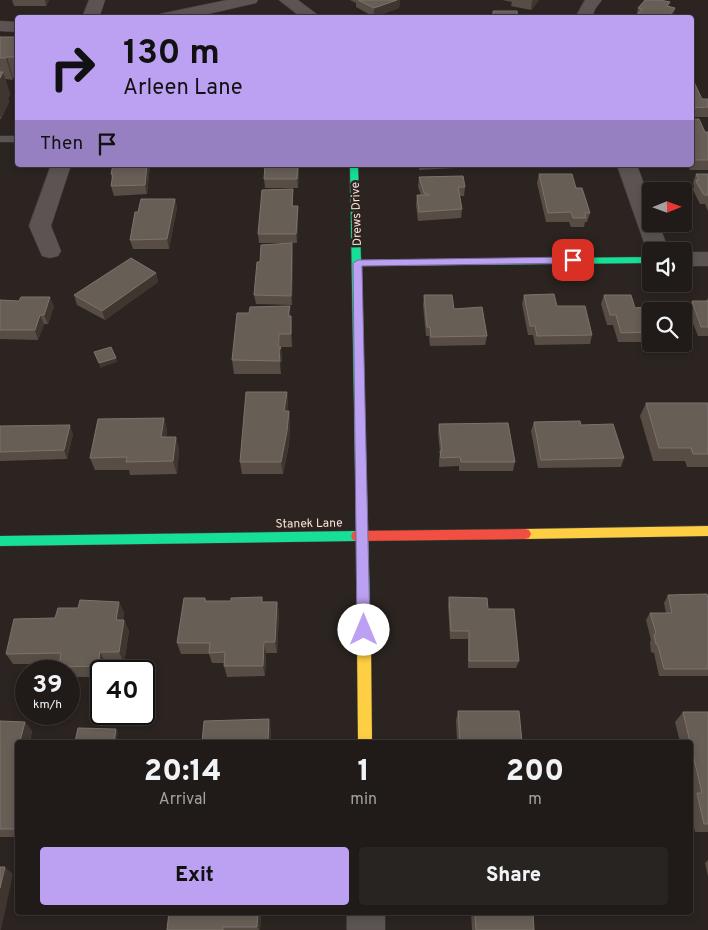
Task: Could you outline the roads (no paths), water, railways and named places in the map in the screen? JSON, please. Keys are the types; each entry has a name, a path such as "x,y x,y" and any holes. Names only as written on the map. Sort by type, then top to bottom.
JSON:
{"street":[{"path":"91,15 97,0"},
{"path":"180,15 250,0"},
{"path":"287,0 310,15"},
{"path":"584,15 594,0"},
{"path":"0,26 15,28"},
{"path":"0,31 15,29"},
{"path":"50,251 40,226 60,167"},
{"name":"Drews Drive","path":"354,167 358,263 363,536 364,740"},
{"path":"628,167 655,242"},
{"path":"692,259 708,259"},
{"path":"358,263 642,260"},
{"name":"Stanek Lane","path":"0,541 708,531"},
{"path":"366,915 366,930"}],"lane":[{"path":"0,139 15,139"}]}
